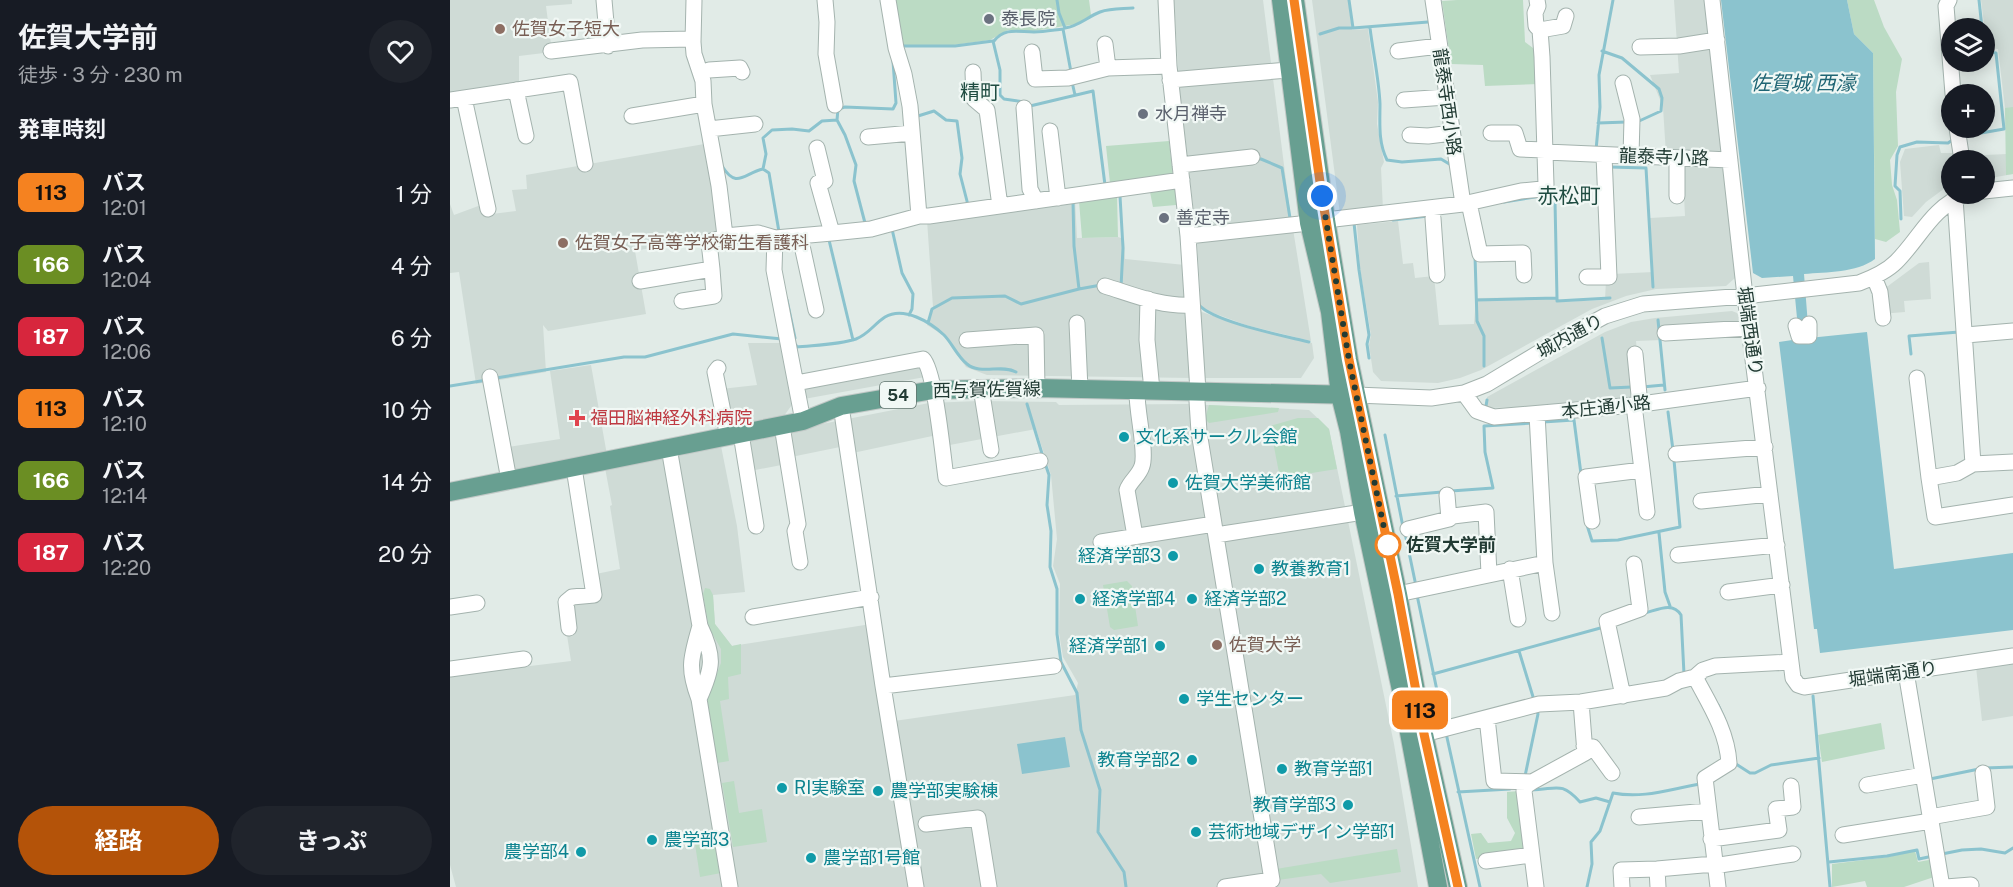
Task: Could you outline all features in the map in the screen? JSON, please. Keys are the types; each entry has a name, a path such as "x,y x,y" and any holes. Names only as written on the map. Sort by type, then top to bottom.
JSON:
{"main road":[{"path":"1281,0 1288,70 1317,221"},
{"path":"1294,0 1329,312 1348,395 1410,591 1438,731 1458,887"},
{"name":"西与賀佐賀線","path":"450,492 782,426 803,421 841,406 933,390 1037,388 1144,390 1198,396 1348,395"},
{"path":"1348,395 1363,512 1401,690 1438,887"}],"street":[{"path":"604,0 608,45"},
{"path":"694,0 692,39 694,54 703,81 704,104 713,129 725,236"},
{"path":"825,0 826,54 835,105"},
{"path":"888,0 896,48 910,106 919,216"},
{"path":"1166,0 1192,235 1192,301 1199,432 1272,883 1226,887"},
{"name":"龍泰寺西小路","path":"1433,0 1452,133 1480,254 1523,253 1524,275"},
{"path":"1192,235 1467,205 1542,189 1546,185 1540,30 1536,26 1534,13 1538,6 1537,0"},
{"name":"堀端西通り","path":"1712,0 1745,296 1791,662"},
{"path":"1949,0 1946,6 1952,84"},
{"path":"1540,30 1563,26 1566,16"},
{"path":"551,51 642,40 692,39"},
{"path":"1640,48 1679,46 1716,40"},
{"path":"1105,44 1108,68"},
{"path":"1398,51 1439,46"},
{"path":"1032,52 1035,79 1071,77 1108,68 1173,76 1288,70"},
{"path":"709,70 740,68 742,72"},
{"path":"973,72 974,99 987,110 1000,206"},
{"path":"488,209 457,99 570,82 585,164"},
{"path":"1623,83 1632,122 1631,156"},
{"path":"516,90 526,136"},
{"path":"1404,100 1446,97"},
{"path":"632,116 704,104"},
{"path":"1024,108 1030,189 1036,201"},
{"path":"713,129 755,124"},
{"path":"1050,131 1058,198"},
{"path":"868,137 912,133"},
{"path":"1410,135 1428,136 1452,133"},
{"name":"龍泰寺小路","path":"1491,133 1515,133 1520,148 1545,149 1600,159 1631,156 1730,160"},
{"path":"817,148 825,181 818,183 832,233"},
{"path":"682,301 714,296 709,242 725,236 758,233 779,238 871,229 919,216 1058,198 1183,169 1252,157"},
{"path":"1677,158 1677,196"},
{"path":"1587,277 1608,277 1600,159"},
{"path":"1995,190 2013,188"},
{"path":"1883,318 1880,292 1874,277 1896,262 1930,218 1945,204"},
{"path":"1961,204 1973,464"},
{"path":"1433,218 1437,275"},
{"path":"779,238 774,270 803,421"},
{"path":"801,241 816,310"},
{"path":"640,281 712,269"},
{"name":"城内通り","path":"1348,395 1431,398 1464,393 1487,384 1605,316 1643,304 1792,291 1859,283 1874,277"},
{"path":"1105,286 1161,304 1174,306 1192,301"},
{"path":"1135,536 1127,490 1142,466 1143,457 1137,408 1144,390 1148,299"},
{"path":"1077,323 1080,389"},
{"path":"1665,333 1750,328"},
{"path":"1966,335 2013,331"},
{"path":"967,340 1036,335 1037,388"},
{"path":"1635,354 1642,470 1647,512"},
{"path":"796,383 923,359 928,363 946,478 1040,461"},
{"path":"718,368 715,372 734,436 756,526"},
{"path":"1917,378 1935,517 2013,505"},
{"path":"490,380 509,480"},
{"path":"981,388 991,450"},
{"name":"本庄通小路","path":"1464,393 1477,411 1494,417 1537,420 1637,396 1758,388"},
{"path":"841,406 916,887"},
{"path":"1537,420 1545,563 1552,613"},
{"path":"782,426 798,524 795,531 800,562"},
{"path":"1676,454 1765,447"},
{"path":"669,448 700,626 710,645 711,661 708,680 699,699 730,887"},
{"path":"1929,478 1958,473 1973,464 2013,462"},
{"path":"569,628 566,618 566,602 572,597 594,595 574,468"},
{"path":"1592,520 1586,477 1642,470"},
{"path":"1701,501 1770,494"},
{"path":"1447,495 1449,519"},
{"path":"1101,542 1135,536 1215,530 1363,512"},
{"path":"1408,529 1453,516 1486,512 1489,574"},
{"path":"1678,555 1777,545"},
{"path":"1410,591 1545,563"},
{"path":"1623,696 1607,621 1640,609 1634,564"},
{"path":"1510,569 1518,619"},
{"path":"1728,592 1782,585"},
{"path":"753,617 871,597"},
{"path":"450,607 477,603"},
{"name":"堀端南通り","path":"1791,662 1793,678 1798,685 1804,687 2013,656"},
{"path":"450,669 524,659"},
{"path":"1438,731 1535,705 1581,702 1666,688 1679,681 1695,677 1703,670 1715,666 1791,662"},
{"path":"883,686 1054,666"},
{"path":"1906,672 1930,819 1944,887 1971,885"},
{"path":"1695,677 1721,726 1729,752 1730,763 1705,778 1718,887"},
{"path":"1487,718 1494,782 1526,785 1585,753 1581,702"},
{"path":"1584,746 1593,747 1612,773"},
{"path":"1843,835 1988,807 1983,773"},
{"path":"1866,785 1923,775"},
{"path":"1526,785 1536,887"},
{"path":"1711,839 1779,830 1776,810 1793,807 1791,786"},
{"path":"1639,817 1708,811"},
{"path":"926,824 978,818 989,887"},
{"path":"1623,887 1622,870 1714,864 1720,866 1793,854"},
{"path":"1486,861 1532,855"},
{"path":"1657,869 1658,887"}],"shaded area":[{"name":"佐賀女子短大","path":"450,0 572,0 572,4 546,6 552,52 519,56 519,82 450,93"},
{"path":"1174,0 1263,0 1291,220 1196,231 1179,83"},
{"path":"1312,0 1348,0 1352,30 1368,29 1378,102 1377,124 1384,162 1381,168 1383,210 1340,214"},
{"path":"1674,0 1707,0 1735,278 1726,286 1656,289 1626,296 1592,309 1481,370 1460,378 1438,383 1381,381 1373,372 1369,345 1371,335 1360,269 1357,225 1398,221 1403,264 1413,263 1415,278 1434,276 1439,325 1474,324 1476,298 1556,297 1557,302 1605,300 1606,280 1612,274 1653,272 1650,218 1685,216 1682,156 1666,155 1663,107 1650,75 1679,73"},
{"path":"1981,0 2013,0 2013,174 1995,177 1995,155 2007,154 2005,108 1998,49 1995,49 1995,18 1983,18"},
{"name":"佐賀女子高等学校衛生看護科","path":"710,143 720,228 716,235 635,251 646,314 548,331 543,325 546,372 476,384 459,272 450,273 450,204 454,215 481,205 484,215 516,211 512,190 527,189 526,175"},
{"path":"1939,145 1941,153 1941,191 1926,202 1912,217 1904,216 1900,162 1905,149"},
{"path":"1075,199 1077,238 1118,237 1124,239 1125,259 1185,265 1193,378 987,375 966,367 943,335 927,325 933,307 927,220"},
{"path":"1293,229 1311,341 1246,325 1208,311 1201,306 1197,241"},
{"path":"1929,262 1931,299 1904,301 1905,312 1880,314 1876,292 1919,263"},
{"path":"1195,307 1202,312 1245,327 1312,343 1314,358 1301,378 1202,378"},
{"path":"1732,311 1742,315 1743,327 1661,332 1662,340 1636,341 1641,397 1563,406 1487,408 1487,397 1605,332 1631,322 1655,318"},
{"path":"748,343 786,343 794,402 781,420 729,431 721,389 757,385"},
{"path":"921,360 925,377 804,399 800,384"},
{"path":"591,365 607,455 511,474 508,447 560,439 550,371"},
{"name":"佐賀大学","path":"1056,402 1059,405 1188,404 1309,410 1329,429 1394,744 1418,887 456,887 450,865 450,676 571,661 562,603 599,600 596,574 620,569 605,468 656,458 659,460 685,455 686,452 721,446 737,526 745,592 713,595 715,624 732,646 871,624 887,722 1075,695 1078,683 1063,657 1059,633 1060,584 1053,566 1057,539 1051,475 1036,429 939,447 937,435 848,454 845,446 791,457 792,463 750,471 745,439 929,403"},
{"path":"2013,661 2013,716 1982,721 1976,667"}],"green space":[{"name":"泰長院","path":"891,0 1089,0 1091,15 1077,24 1034,31 1008,30 990,40 954,45 899,45"},
{"path":"1523,0 1525,42 1537,51 1539,84 1485,86 1483,65 1451,64 1442,1"},
{"path":"1847,0 1874,0 1884,27 1902,59 1896,92 1898,146 1890,160 1900,232 1886,242 1875,239 1873,53 1854,34"},
{"path":"2013,107 2013,174 2006,175 2005,108"},
{"path":"1169,141 1173,176 1110,183 1106,146"},
{"path":"1176,189 1176,205 1153,207 1150,192"},
{"path":"1117,196 1118,237 1082,238 1079,201"},
{"path":"1209,405 1279,408 1278,412 1209,423 1205,419"},
{"path":"1298,418 1318,418 1329,429 1337,469 1280,478 1270,426"},
{"path":"1127,581 1132,586 1138,626 1114,630 1110,627 1103,585"},
{"path":"705,588 710,589 713,595 715,624 732,646 741,644 741,674 728,677 729,699 720,701 729,761 717,763 707,699 721,663 721,649 709,628 703,594"},
{"path":"1881,723 1885,749 1822,762 1818,735"},
{"path":"734,781 739,813 762,809 767,842 733,847 722,783"},
{"path":"1520,791 1528,853 1476,859 1471,834 1481,833 1488,843 1511,841 1515,833 1507,818 1507,792"},
{"path":"716,840 721,873 700,877 695,844"},
{"path":"1397,849 1401,872 1330,883 1321,874 1278,880 1276,869"},
{"path":"1915,851 1918,862 1934,859 1937,876 1904,887 1867,887 1865,881 1832,887 1832,864"}],"water":[{"name":"佐賀城 西濠","path":"1721,0 1847,0 1854,34 1873,53 1875,259 1850,269 1804,274 1809,338 1867,332 1894,569 2013,553 2013,630 1820,653 1817,629 1814,629 1779,342 1799,339 1793,276 1762,278 1753,273"},
{"path":"1065,737 1070,767 1022,774 1017,744"}],"waterway":[{"path":"1057,0 1065,28 1063,29 1071,72"},
{"path":"1349,0 1353,28 1428,22"},
{"path":"1596,150 1600,107 1599,75 1613,0"},
{"path":"1979,0 1981,18"},
{"path":"1065,28 1104,11 1133,8"},
{"path":"1320,34 1339,28 1353,28"},
{"path":"1370,28 1380,104 1381,139 1387,160 1402,162 1441,159 1451,165"},
{"path":"994,41 1007,32 1063,29"},
{"path":"901,46 955,46 993,41 1000,70 1000,95 1004,99 1024,102"},
{"path":"1602,51 1622,58 1659,89 1662,98 1661,111 1637,122"},
{"path":"1995,53 2004,129 1995,131"},
{"path":"868,223 865,223 854,181 856,165 837,120 838,109 845,107 893,109 896,103 893,61"},
{"path":"1072,82 1075,95"},
{"path":"1030,106 1093,91 1105,185"},
{"path":"917,112 918,116 934,111 946,120 957,121 962,158 960,174 968,205"},
{"path":"763,169 766,154 763,138 772,130 809,131 822,121 837,120"},
{"path":"1598,123 1627,122"},
{"path":"1901,219 1900,191 1895,186 1897,155 1900,147 1917,142 1948,143 1954,139"},
{"path":"1257,159 1282,168 1290,218"},
{"path":"722,166 727,173 737,179 763,169 769,173 779,232"},
{"path":"1610,167 1646,168 1653,287"},
{"path":"1504,202 1547,195 1555,201 1557,298"},
{"path":"1120,196 1123,248 1121,287"},
{"path":"928,323 932,309 952,298 1005,296 1021,304 1079,289 1074,246 1073,202"},
{"path":"1393,220 1428,216"},
{"path":"1356,223 1354,223 1359,270 1369,335 1367,344 1369,358"},
{"path":"892,229 902,273 913,294 912,309 909,315"},
{"path":"829,240 853,340"},
{"path":"1475,256 1477,321 1484,336 1484,366"},
{"path":"1079,289 1101,285"},
{"path":"1477,300 1557,298 1557,301 1610,298"},
{"path":"787,300 795,338"},
{"path":"1199,305 1234,323 1309,342"},
{"path":"796,345 796,347 856,339 885,317 900,313 916,317 938,330 947,338 963,361 972,367 1016,372"},
{"path":"1658,320 1665,390"},
{"path":"1911,354 1909,336 1959,332"},
{"path":"496,378 624,357 645,357 733,334 782,339"},
{"path":"1602,338 1610,388 1632,387"},
{"path":"450,386 487,380"},
{"path":"1642,387 1664,385"},
{"path":"1486,406 1487,400"},
{"path":"1027,404 1043,457"},
{"path":"1668,412 1673,450"},
{"path":"1543,422 1574,420 1581,474"},
{"path":"1484,426 1533,423"},
{"path":"1451,491 1493,488 1485,452 1484,426"},
{"path":"1385,435 1403,527"},
{"path":"1587,525 1592,541 1618,540 1680,527 1674,460"},
{"path":"1045,463 1049,475 1047,505 1051,531 1050,567 1057,589 1057,634 1061,662 1077,693 1081,730 1100,790 1098,832 1124,872 1126,887"},
{"path":"1396,496 1442,492"},
{"path":"1405,533 1416,586"},
{"path":"1659,533 1665,592 1670,606"},
{"path":"1417,595 1444,724"},
{"path":"1645,613 1669,607 1674,608 1681,615 1684,674"},
{"path":"1433,674 1604,627"},
{"path":"1519,651 1534,700"},
{"path":"1813,696 1830,887"},
{"path":"1718,705 1724,718"},
{"path":"1525,776 1538,714 1536,709"},
{"path":"1446,733 1480,887"},
{"path":"1736,764 1750,773 1755,773 1771,765 1819,758"},
{"path":"1985,768 2013,767"},
{"path":"1930,779 1979,769"},
{"path":"1587,887 1592,864 1591,842 1600,831 1613,793 1624,795 1656,793 1700,784"},
{"path":"1531,790 1557,788 1567,791 1580,802 1596,798 1610,802"},
{"path":"1458,792 1510,789"},
{"path":"1942,854 1981,849 2005,853 2013,848"},
{"path":"1829,862 1887,856 1917,850 1919,859 1933,856"}],"bus line":[{"name":"113","path":"1294,0 1322,196 1349,360 1398,594 1424,734 1458,887"}],"place":[{"name":"泰長院","path":"989,19"},
{"name":"佐賀女子短大","path":"500,29"},
{"name":"水月禅寺","path":"1143,114"},
{"name":"善定寺","path":"1164,218"},
{"name":"佐賀女子高等学校衛生看護科","path":"563,243"},
{"name":"福田脳神経外科病院","path":"577,418"},
{"name":"文化系サークル会館","path":"1124,437"},
{"name":"佐賀大学美術館","path":"1173,483"},
{"name":"佐賀大学前","path":"1388,545"},
{"name":"経済学部3","path":"1173,556"},
{"name":"教養教育1","path":"1259,569"},
{"name":"経済学部4","path":"1080,599"},
{"name":"経済学部2","path":"1192,599"},
{"name":"佐賀大学","path":"1217,645"},
{"name":"経済学部1","path":"1160,646"},
{"name":"学生センター","path":"1184,699"},
{"name":"教育学部2","path":"1192,760"},
{"name":"教育学部1","path":"1282,769"},
{"name":"RI実験室","path":"782,788"},
{"name":"農学部実験棟","path":"878,791"},
{"name":"教育学部3","path":"1348,805"},
{"name":"芸術地域デザイン学部1","path":"1196,832"},
{"name":"農学部3","path":"652,840"},
{"name":"農学部4","path":"581,852"},
{"name":"農学部1号館","path":"811,858"}],"district":[{"name":"精町","path":"980,92"},
{"name":"赤松町","path":"1569,196"}],"route":[{"path":"1322,196 1349,360 1389,552 1388,545"}]}
